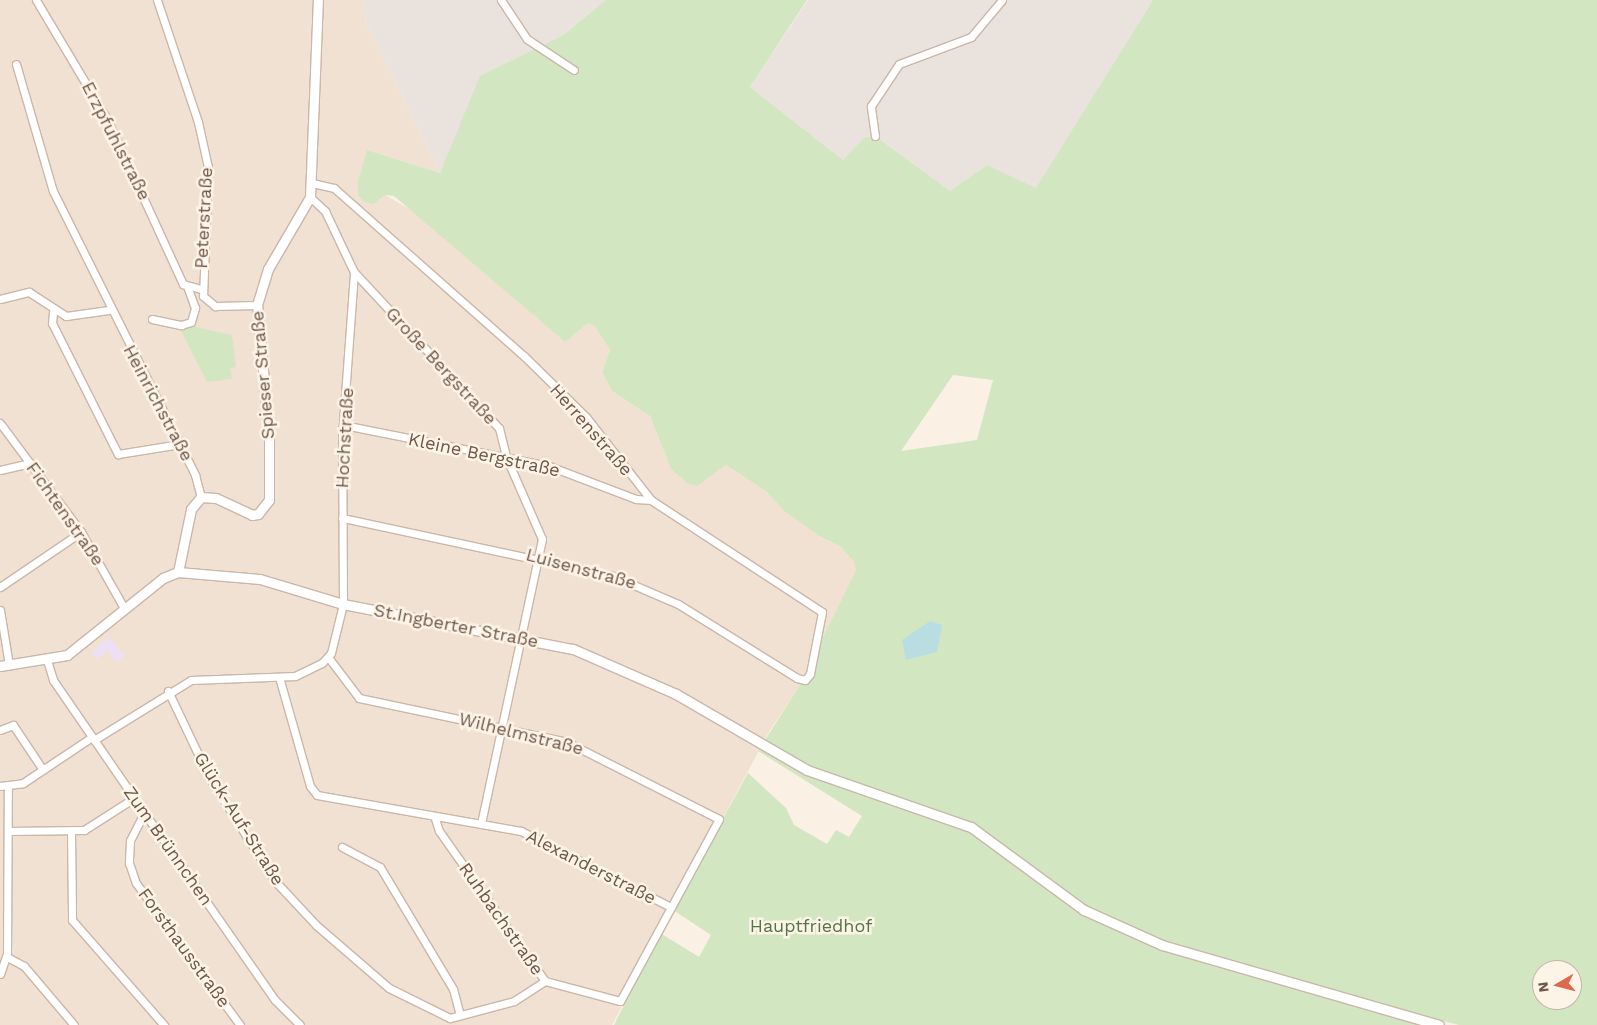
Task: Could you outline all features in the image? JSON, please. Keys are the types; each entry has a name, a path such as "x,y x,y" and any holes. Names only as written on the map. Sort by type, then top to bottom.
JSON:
{"main road":[{"name":"Spieser Straße","path":"201,497 216,498 252,514 258,514 269,500 269,436 257,305 268,269 310,197 319,15 318,0"},
{"path":"4,665 47,660 73,652 124,608 178,572 191,509 201,497"},
{"name":"St.Ingberter Straße","path":"178,572 260,579 343,604 524,638 618,666 693,703 777,755 971,827 1084,910 1162,944 1439,1025"}],"street":[{"name":"Erzpfuhlstraße","path":"36,0 107,119 187,286 195,308 191,322 181,325 152,319"},
{"name":"Peterstraße","path":"157,0 198,122 208,167 201,289 211,305 257,305"},
{"path":"501,0 527,39 574,70"},
{"path":"875,136 871,106 898,64 971,37 1002,0"},
{"name":"Heinrichstraße","path":"16,64 53,192 109,310 180,444 201,497"},
{"name":"Herrenstraße","path":"312,184 334,188 524,356 586,417 651,500 822,612 810,674 805,680 797,678"},
{"name":"Große Bergstraße","path":"310,197 325,211 354,272 486,410 499,428 507,459 542,538 541,559 481,823"},
{"name":"Hochstraße","path":"328,657 343,604 344,425 354,272"},
{"path":"187,286 201,289"},
{"path":"0,299 29,292 44,300 53,312 66,316 109,310"},
{"path":"53,312 52,323 118,454 180,444"},
{"name":"Fichtenstraße","path":"0,423 81,532 124,608"},
{"name":"Kleine Bergstraße","path":"344,425 549,466 636,499 651,500"},
{"path":"0,470 30,463"},
{"name":"Luisenstraße","path":"342,518 541,559 648,588 797,678"},
{"path":"0,587 81,532"},
{"path":"0,610 4,665"},
{"path":"0,786 23,784 168,692 210,677 279,677 301,673 328,657"},
{"name":"Wilhelmstraße","path":"328,657 359,698 503,727 588,750 719,819 670,907"},
{"name":"Zum Brünnchen","path":"47,660 54,680 144,813 275,1000 300,1025"},
{"name":"Alexanderstraße","path":"279,677 313,792 434,816 481,823 537,837 670,907"},
{"name":"Glück-Auf-Straße","path":"168,692 209,777 293,902 390,988 451,1022"},
{"path":"0,730 14,725 43,770"},
{"path":"0,974 7,958 8,786"},
{"path":"8,831 71,832 89,828 134,798"},
{"name":"Forsthausstraße","path":"144,813 130,841 129,863 136,883 240,1025"},
{"name":"Ruhbachstraße","path":"434,816 439,831 546,981 620,1001 670,907"},
{"path":"71,832 72,920 164,1025"},
{"path":"342,847 380,867 453,989 460,1015"},
{"path":"7,958 24,966 74,1025"},
{"path":"451,1022 460,1015 514,1001 546,981"}],"shaded area":[{"path":"0,0 364,0 366,22 440,173 367,150 385,195 416,213 565,342 588,323 594,325 610,350 602,372 612,391 650,416 671,469 687,483 705,480 726,465 767,492 784,511 819,536 840,546 854,562 856,570 798,688 770,730 612,1025 0,1025"},
{"path":"364,0 612,0 440,173 366,22"},
{"path":"808,0 1153,0 1036,189 987,165 950,191 875,136 843,160 750,87"},
{"path":"109,637 124,656 117,662 107,650 97,659 91,652"}],"green space":[{"name":"Hauptfriedhof","path":"606,0 807,0 750,87 843,160 864,138 875,136 950,191 987,165 1036,188 1153,0 1597,0 1597,1025 1459,1025 1181,954 1421,1025 614,1025 660,933 699,957 711,935 673,910 748,773 786,808 794,825 827,844 836,830 849,837 862,816 758,751 798,688 856,570 854,562 840,546 819,536 784,511 767,492 726,465 697,486 687,483 671,469 650,416 612,391 602,372 610,350 594,325 588,323 565,342 394,196 385,195 373,204 365,202 358,196 358,181 367,150 440,173 480,76 564,35","holes":["953,375 993,380 977,440 901,451"]},
{"path":"191,326 232,335 236,367 230,368 232,379 207,382 179,327"}],"water":[{"path":"930,621 942,625 937,652 906,660 902,640"}]}
